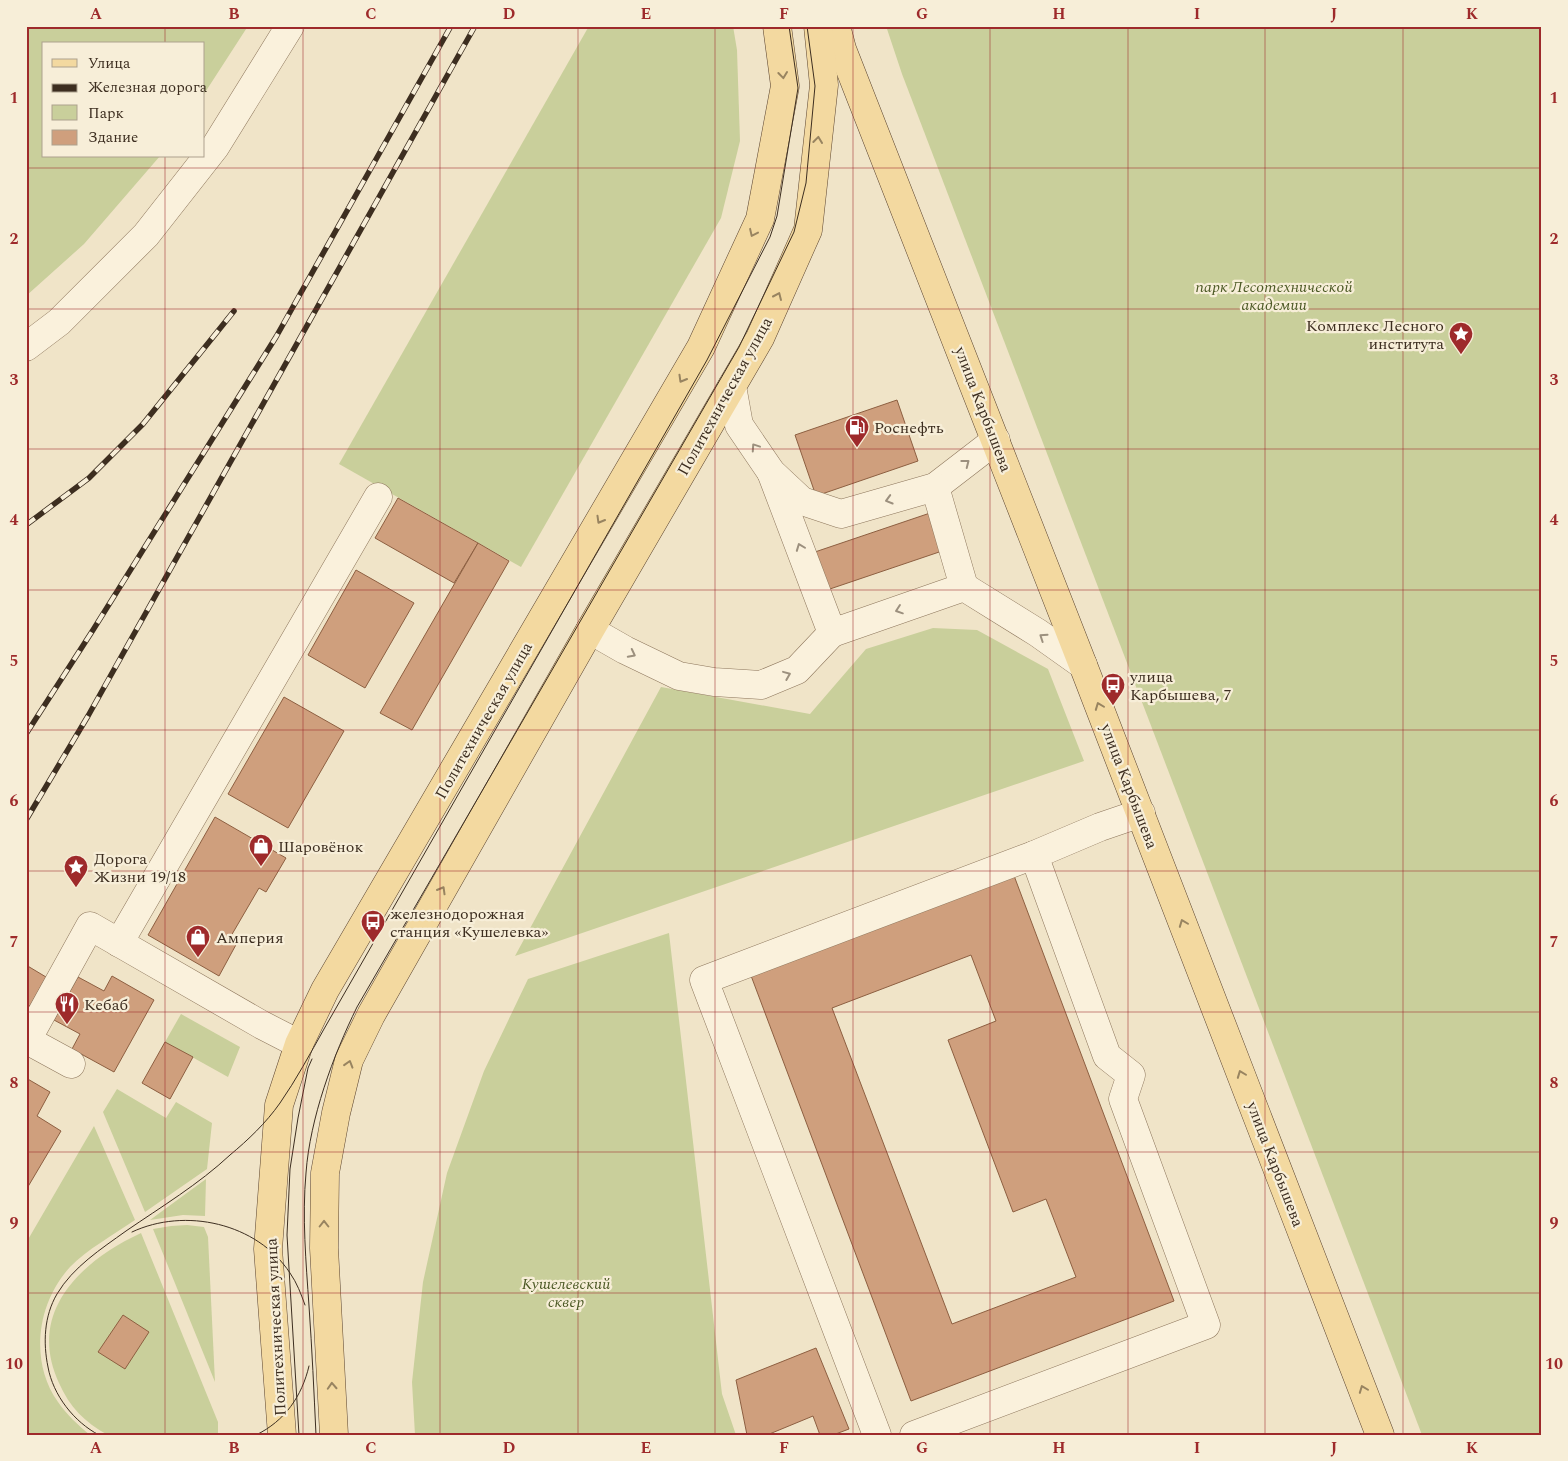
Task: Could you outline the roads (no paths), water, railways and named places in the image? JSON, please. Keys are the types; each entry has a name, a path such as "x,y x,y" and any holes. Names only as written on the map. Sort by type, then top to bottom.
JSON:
{"main road":[{"name":"Политехническая улица","path":"282,1435 268,1249 279,1105 300,1044 325,990 705,338 760,219 785,86 777,26"},
{"name":"Политехническая улица","path":"334,1435 324,1248 325,1173 336,1113 349,1060 370,1014 760,338 808,230 824,85 818,26"},
{"name":"улица Карбышева","path":"836,26 842,48 1141,813 1380,1435"}],"street":[{"path":"26,347 59,322 146,235 215,147 290,26"},
{"path":"732,386 739,425 771,472 802,501 841,514 936,487 996,440"},
{"path":"771,472 832,633"},
{"path":"936,487 964,587 1038,633 1083,665"},
{"path":"119,943 378,497"},
{"path":"590,630 632,654 679,676 714,682 760,685 798,670 832,633 964,587"},
{"path":"877,1435 704,980 1034,855 1100,827 1141,813"},
{"path":"914,1435 1206,1325 1123,1099 1131,1075 1107,1056 1034,855"},
{"path":"71,1064 27,1040 90,926 262,1025 300,1044"}],"tram line":[{"path":"99,1435 81,1423 66,1407 51,1377 46,1358 45,1339 47,1320 53,1302 71,1275 88,1259 193,1185 218,1166 250,1137 275,1110 303,1067 707,360 770,237 777,216 798,88 789,26"},
{"path":"316,1435 304,1206 308,1152 312,1131 331,1067 357,1007 739,347 794,232 806,183 815,86 807,26"},
{"path":"299,1435 287,1235 290,1169 298,1118 308,1068 312,1059"},
{"path":"132,1232 174,1221 197,1221 218,1224 239,1231 259,1242 276,1256 290,1273 305,1305"},
{"path":"256,1435 276,1423 291,1406 302,1387 309,1366"}],"railway":[{"path":"26,734 276,337 451,26"},
{"path":"26,820 88,716 475,26"},
{"path":"26,525 89,478 143,424 234,311"}],"place":[{"name":"Комплекс Лесного института","path":"1461,355"},
{"name":"Роснефть","path":"857,448"},
{"name":"улица Карбышева, 7","path":"1113,706"},
{"name":"Шаровёнок","path":"261,867"},
{"name":"Дорога Жизни 19/18","path":"76,888"},
{"name":"железнодорожная станция «Кушелевка»","path":"373,943"},
{"name":"Амперия","path":"198,958"},
{"name":"Кебаб","path":"67,1025"}],"park label":[{"name":"парк Лесотехнической академии","path":"1274,295"},
{"name":"Кушелевский сквер","path":"566,1292"}]}
